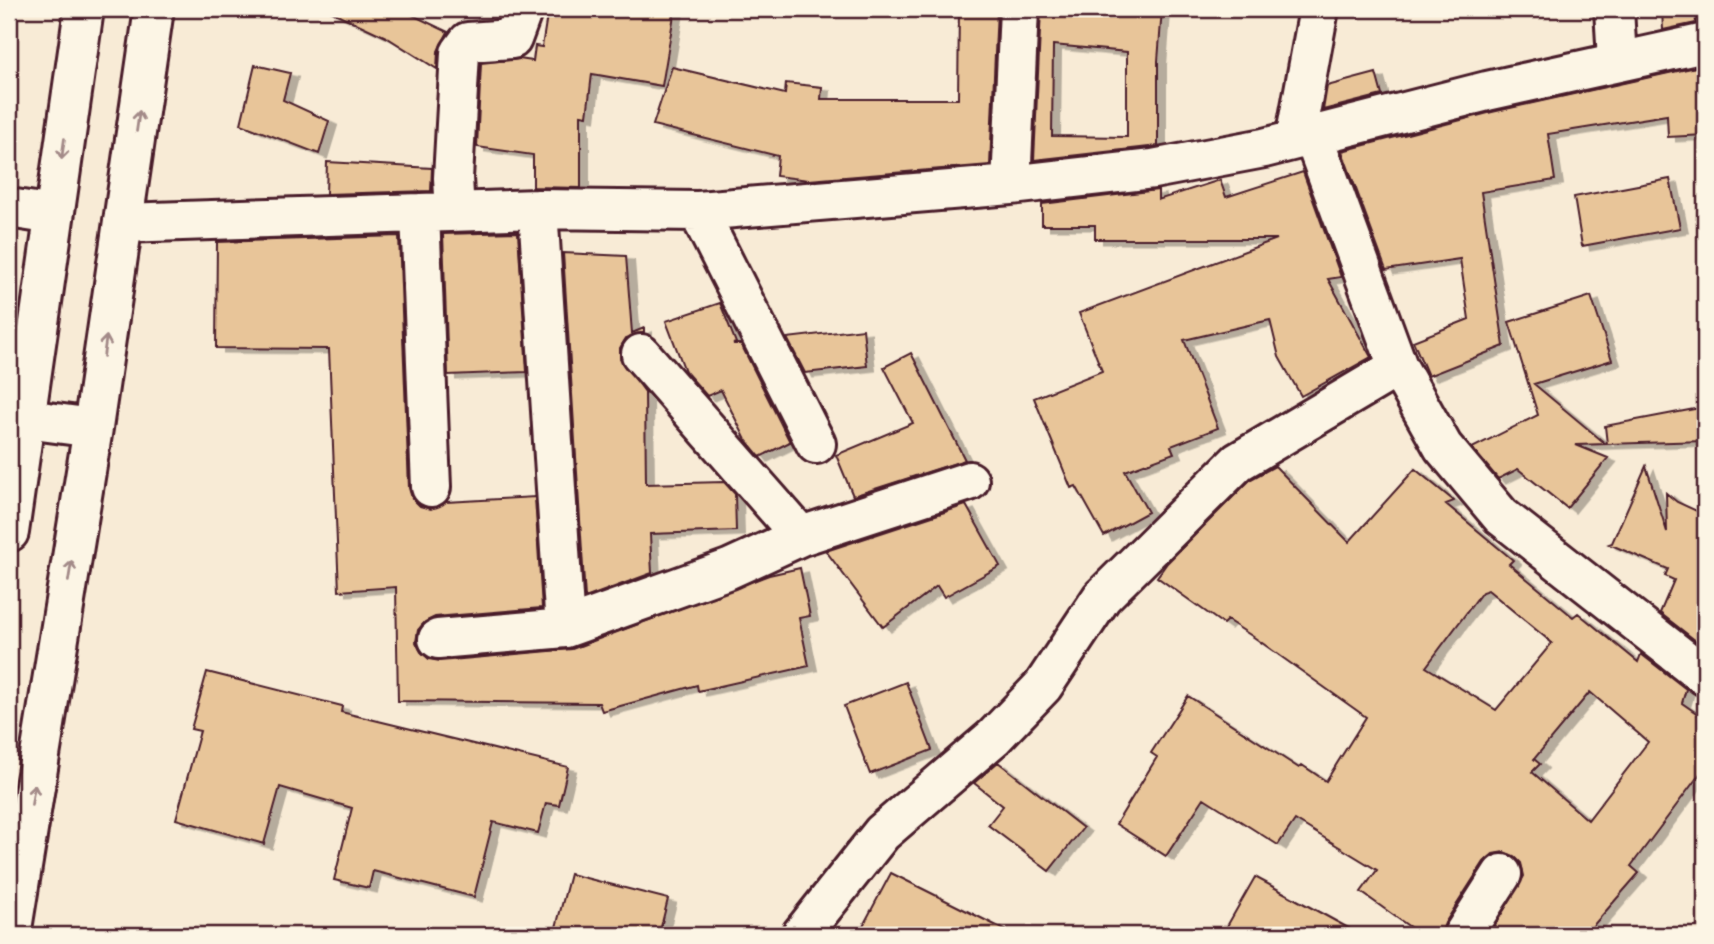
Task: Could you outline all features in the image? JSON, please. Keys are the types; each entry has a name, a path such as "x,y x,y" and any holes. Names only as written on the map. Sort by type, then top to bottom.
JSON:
{"street":[{"path":"9,533 84,9"},
{"path":"10,935 93,428 154,9"},
{"path":"431,487 437,212 453,178 460,53 468,42 512,39 523,9"},
{"path":"1011,185 1019,9"},
{"path":"1320,9 1304,138 1398,367 1443,447 1501,516 1705,676"},
{"path":"1615,9 1616,60"},
{"path":"123,223 538,209 698,211 1011,185 1153,169 1304,138 1616,60 1705,43"},
{"path":"9,208 54,215"},
{"path":"538,209 565,628"},
{"path":"698,211 816,444"},
{"path":"641,354 801,536"},
{"path":"801,935 882,833 994,737 1043,686 1102,597 1238,462 1398,367"},
{"path":"26,419 93,428"},
{"path":"438,639 565,628 729,569 801,536 969,481"},
{"path":"1463,935 1502,874"}],"building":[{"path":"326,9 400,9 448,32 438,51 437,69 386,37"},
{"path":"548,9 675,9 662,86 592,74 587,116 581,115 581,188 533,187 533,155 477,147 481,63 519,59 533,61 535,46 542,47"},
{"path":"959,9 997,9 990,165 809,180 776,176 778,156 653,125 672,67 785,94 786,83 822,87 821,99 958,99"},
{"path":"1041,9 1162,9 1158,61 1158,146 1034,160","holes":["1053,45 1127,52 1127,137 1052,136"]},
{"path":"1662,9 1695,9 1696,23 1663,30"},
{"path":"255,65 290,73 283,100 329,121 319,154 241,124"},
{"path":"1705,65 1705,135 1668,137 1667,115 1548,134 1555,180 1481,192 1504,346 1428,376 1413,341 1469,319 1460,259 1386,270 1342,151 1492,112"},
{"path":"1376,73 1382,95 1323,110 1327,86"},
{"path":"327,162 432,168 431,191 326,194"},
{"path":"1303,172 1341,277 1328,279 1371,357 1301,396 1279,357 1270,320 1184,340 1218,428 1171,446 1174,453 1125,471 1148,512 1104,536 1076,486 1071,488 1034,398 1102,371 1079,313 1277,239 1095,239 1095,225 1042,225 1042,204 1158,190 1158,200 1220,180 1226,197"},
{"path":"1670,179 1680,228 1582,246 1574,197"},
{"path":"518,232 527,372 448,375 443,234"},
{"path":"399,236 409,488 412,498 420,506 431,509 446,502 535,497 542,608 435,617 425,622 418,630 416,642 421,652 429,659 440,661 572,649 769,575 800,568 810,616 799,618 809,666 698,691 697,685 602,711 599,703 398,701 396,587 339,591 329,349 216,348 217,242"},
{"path":"563,253 626,256 632,333 644,328 644,333 626,338 620,348 620,358 645,392 646,484 724,482 735,494 736,531 650,534 652,573 585,598"},
{"path":"1591,296 1612,360 1534,384 1606,444 1576,445 1608,458 1567,508 1518,469 1498,479 1472,448 1538,415 1509,322"},
{"path":"720,303 736,343 733,344 741,344 790,442 760,457 746,440 721,390 707,396 685,371 666,321"},
{"path":"863,329 867,366 805,373 787,338"},
{"path":"911,353 965,460 853,496 836,455 913,423 884,367"},
{"path":"1705,407 1705,441 1607,444 1605,426"},
{"path":"1275,466 1349,542 1415,469 1454,501 1446,504 1513,560 1509,564 1573,617 1578,613 1638,662 1641,654 1686,689 1682,703 1705,719 1705,767 1631,866 1639,873 1585,935 1489,935 1524,876 1521,863 1504,852 1493,854 1484,862 1445,923 1441,935 1421,935 1361,892 1377,870 1295,820 1278,845 1204,798 1166,856 1116,824 1157,757 1151,753 1188,696 1299,768 1302,765 1326,781 1366,717 1255,638 1227,620 1223,624 1157,577 1167,563 1251,479","holes":["1488,590 1552,643 1496,710 1426,667 1482,592","1590,692 1648,742 1588,820 1532,772 1540,764 1534,759"]},
{"path":"1646,466 1667,532 1666,493 1677,502 1703,514 1705,509 1705,627 1700,644 1660,613 1674,580 1665,576 1668,569 1609,544 1612,543"},
{"path":"966,505 1000,566 944,597 937,586 883,627 826,551"},
{"path":"207,672 342,706 341,712 568,767 559,805 546,803 538,833 493,822 474,897 373,871 369,888 334,880 352,808 280,787 264,844 176,819 200,731 191,729"},
{"path":"906,682 932,750 870,774 844,706"},
{"path":"998,762 1083,828 1049,871 988,825 1003,806 974,783"},
{"path":"891,873 1015,935 858,935"},
{"path":"570,874 668,899 659,935 554,935"},
{"path":"1255,877 1361,935 1222,935"}]}
